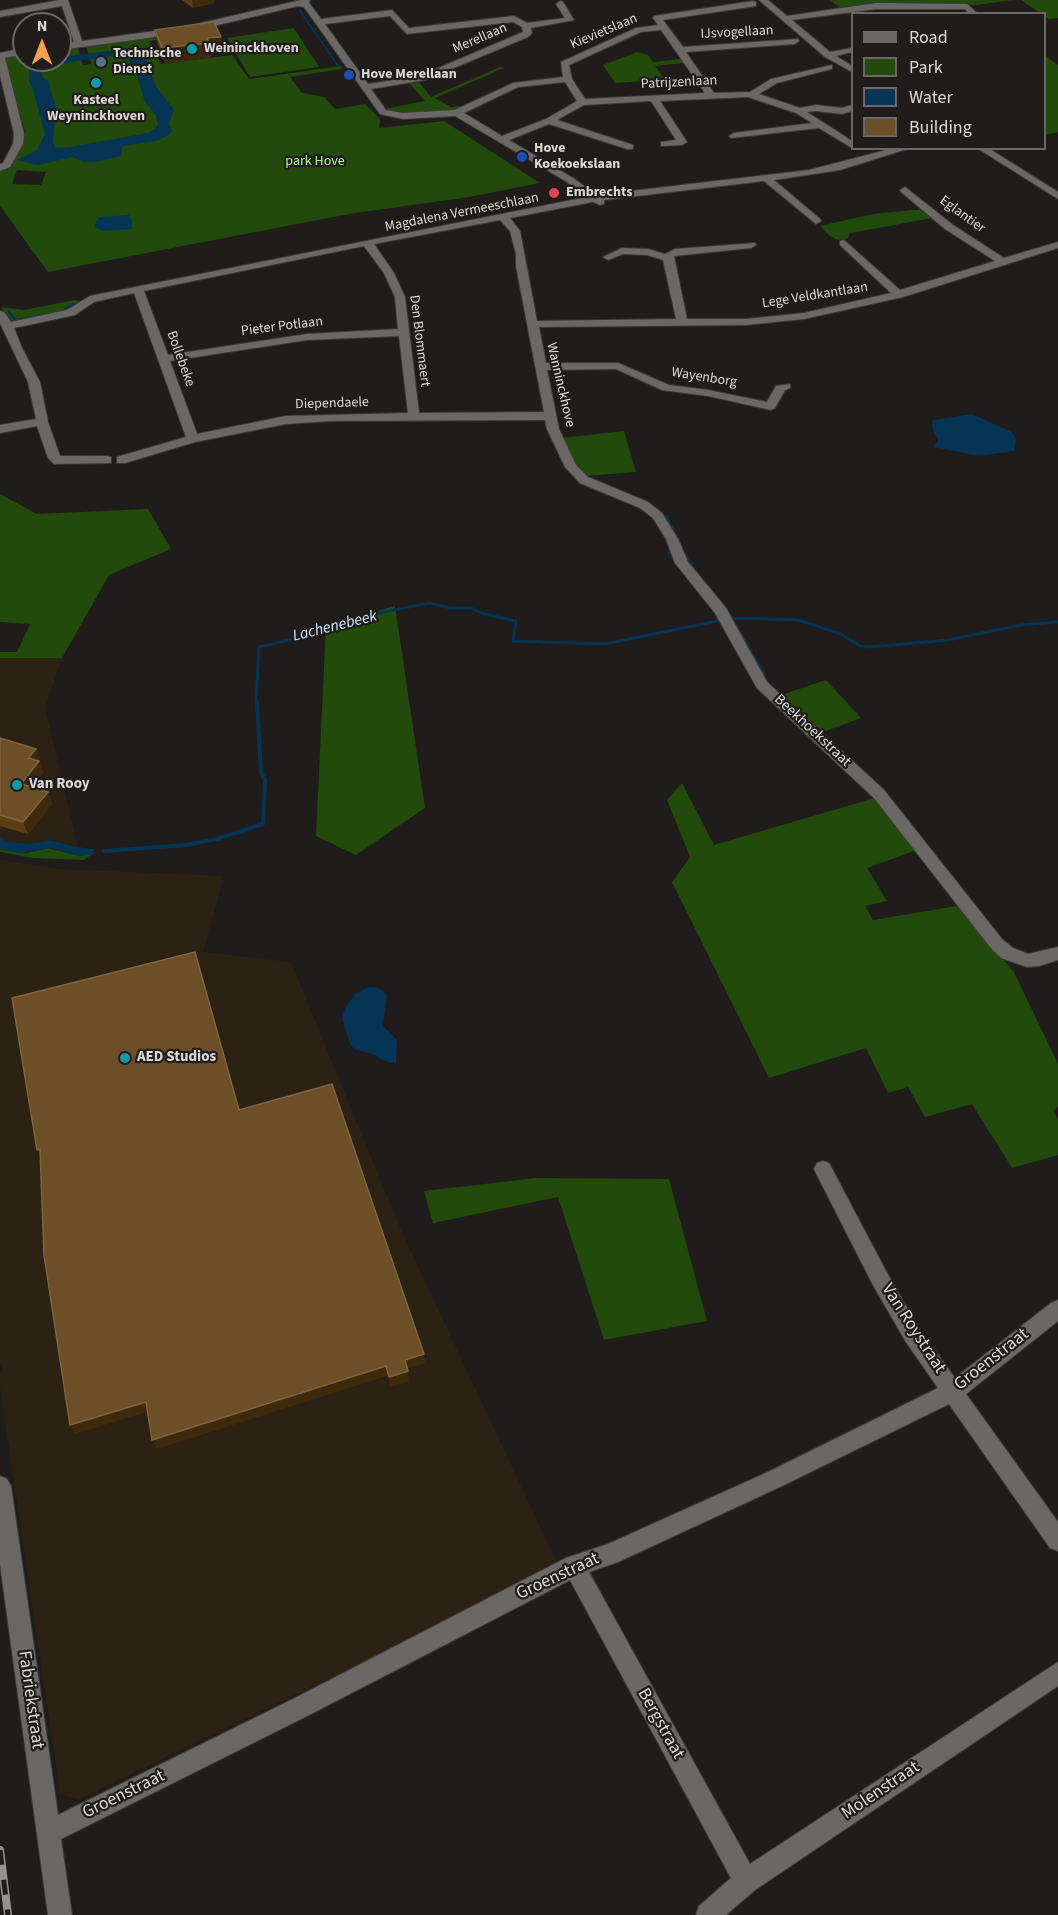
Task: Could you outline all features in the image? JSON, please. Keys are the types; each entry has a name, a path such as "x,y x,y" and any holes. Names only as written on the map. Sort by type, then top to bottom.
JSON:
{"street":[{"path":"72,46 184,30 311,0"},
{"path":"763,0 828,55 851,68"},
{"path":"0,14 65,1 79,45"},
{"path":"297,3 307,5 377,106 383,112 391,115 456,113 516,85 568,79 582,102"},
{"path":"710,95 708,88 657,18 753,3"},
{"path":"319,22 392,13 407,31 514,20 526,26 570,20 560,4"},
{"path":"784,19 876,6 967,7 972,12"},
{"name":"Merellaan","path":"365,87 422,78 525,35 528,33 526,26"},
{"name":"Kievietslaan","path":"568,79 564,68 567,63 639,30 662,27"},
{"name":"IJsvogellaan","path":"680,50 795,41"},
{"path":"828,55 851,50"},
{"path":"0,168 7,165 18,144 19,134 0,57 12,53"},
{"path":"753,94 769,83 829,67"},
{"name":"Patrijzenlaan","path":"502,139 549,122 582,102 753,94 799,111 851,144"},
{"path":"653,98 682,142 664,144"},
{"path":"799,111 816,108 842,111 851,108"},
{"path":"456,113 502,139 598,200"},
{"path":"549,122 630,147"},
{"path":"734,136 820,125"},
{"path":"862,150 876,159"},
{"name":"Magdalena Vermeeschlaan","path":"8,326 71,313 83,304 139,291 368,244 598,200 835,172 901,150"},
{"name":"Magdalena Vermeeschlaan","path":"876,159 911,150"},
{"path":"984,150 1058,196"},
{"path":"768,179 816,222"},
{"name":"Eglantier","path":"905,190 950,227 1003,262"},
{"name":"Wanninckhove","path":"501,218 509,236 525,319 532,324 549,416 571,467 584,480"},
{"path":"844,243 899,295"},
{"name":"Den Blommaert","path":"368,244 397,288 414,417"},
{"path":"682,323 668,258 670,254 751,244"},
{"name":"Lege Veldkantlaan","path":"532,324 746,322 804,316 852,308 899,295 1058,245"},
{"path":"608,257 622,251 648,252 668,258"},
{"name":"Bollebeke","path":"139,291 193,439"},
{"path":"0,314 34,382 42,422 56,460 107,460"},
{"name":"Pieter Potlaan","path":"164,359 306,337 404,332"},
{"name":"Wayenborg","path":"540,367 618,366 666,388 708,393 771,406 780,388 786,386"},
{"name":"Diependaele","path":"121,460 193,439 286,420 549,416"},
{"path":"0,429 42,422"},
{"name":"Beekhoekstraat","path":"584,480 644,505 658,516 672,539 682,563 721,611 762,685 879,794 996,943 1007,953 1027,961 1039,960 1058,953"},
{"name":"Van Roystraat","path":"823,1169 879,1279 913,1336 1058,1540"},
{"name":"Groenstraat","path":"49,1832 301,1707 574,1566 610,1554 764,1484 954,1391 1058,1309"},
{"name":"Fabriekstraat","path":"0,1486 60,1915"},
{"name":"Bergstraat","path":"574,1566 746,1881"},
{"name":"Molenstraat","path":"708,1915 746,1881 1058,1673"}],"shaded area":[{"path":"0,658 62,658 45,708 78,847 52,840 29,844 6,841 0,837"},
{"path":"0,860 61,869 224,876 203,952 291,962 401,1230 559,1567 78,1800 60,1794 0,1387 0,1372 3,1371 0,1364"}],"green space":[{"path":"830,0 1013,0 976,5 880,3 843,10"},
{"path":"1021,0 1058,0 1058,18 1049,19 1046,17 1046,12 1039,12"},
{"path":"294,28 319,67 250,77 227,38"},
{"name":"park Hove","path":"157,36 160,40 149,41 161,64 232,55 249,79 341,66 342,69 290,77 302,93 324,97 335,109 365,104 380,119 379,128 444,121 540,183 469,197 349,214 48,272 0,206 0,171 8,170 22,147 25,132 4,55 12,54 12,72 72,72 72,46 77,45 83,65 91,64 86,45","holes":["17,170 46,172 41,185 12,184"]},
{"path":"637,52 648,55 653,62 681,59 684,63 655,66 665,80 615,83 603,65"},
{"path":"1046,56 1058,65 1058,132 1046,135"},
{"path":"500,67 504,68 435,98 451,107 467,105 454,111 409,114 384,109 425,101 409,83 419,82 431,97"},
{"path":"923,209 933,218 850,233 848,238 838,240 820,226 873,214"},
{"path":"74,300 82,302 69,311 17,321 10,320 1,307 24,310"},
{"path":"624,431 636,472 584,476 572,461 561,438"},
{"path":"0,494 37,514 148,509 171,549 109,575 62,658 0,658 0,652 17,652 30,624 0,622"},
{"path":"395,606 425,808 356,855 316,836 326,625"},
{"path":"826,680 861,718 823,732 781,695"},
{"path":"682,783 714,845 878,797 917,850 867,868 887,901 865,906 873,920 957,906 1014,972 1058,1064 1058,1107 1053,1111 1058,1119 1058,1155 1012,1168 972,1104 925,1117 908,1087 888,1093 866,1048 769,1078 672,882 690,857 667,800"},
{"path":"48,848 80,856 93,854 83,860 32,858 0,852 0,849 27,853"},
{"path":"536,1178 669,1179 707,1321 604,1340 558,1197 433,1223 424,1191"}],"water":[{"path":"137,50 146,59 156,86 174,110 169,123 172,131 169,135 156,141 122,146 121,156 95,162 84,162 72,157 38,165 17,160 37,150 45,134 29,82 30,72 41,72 48,81 56,108 53,141 56,148 148,133 156,128 158,124 156,115 145,102 136,72 128,58 117,55 72,62 72,56"},
{"path":"129,215 132,220 132,229 103,231 95,227 100,217"},
{"path":"972,414 1012,432 1016,438 1014,451 979,456 934,447 938,440 933,430 932,420"},
{"path":"0,837 6,841 29,844 51,840 94,849 93,854 80,856 52,848 19,853 0,849"},
{"path":"374,987 387,995 383,1026 397,1040 396,1064 354,1049 350,1044 342,1019 345,1008 355,994 366,988"}],"building":[{"path":"214,22 221,37 207,38 209,43 162,48 155,30"},
{"name":"Van Rooy","path":"0,738 36,749 28,758 39,761 21,784 48,792 23,822 0,815"},
{"path":"195,952 239,1110 332,1084 424,1354 405,1360 408,1371 389,1377 386,1366 152,1440 146,1402 70,1425 44,1255 40,1149 37,1150 12,998"}],"waterway":[{"path":"300,10 309,24"},
{"path":"310,25 338,66"},
{"path":"889,155 906,150"},
{"path":"849,167 862,163"},
{"path":"787,178 830,171"},
{"path":"62,312 74,304"},
{"path":"9,312 14,319 19,320 40,316"},
{"path":"666,516 678,540"},
{"path":"669,545 670,553 676,563"},
{"path":"684,553 695,572"},
{"name":"Lachenebeek","path":"256,703 259,647 323,632 374,614 429,603 451,608 471,608 484,614 516,621 513,641 605,644 722,620"},
{"path":"731,618 764,674"},
{"path":"732,618 798,620 841,634 860,646 869,647 948,640 1021,625 1058,622"},
{"name":"Lachenebeek","path":"104,851 186,845 217,839 263,824 265,780 261,772 257,702"}],"railway":[{"path":"0,1850 8,1915"}],"place":[{"name":"Weininckhoven","path":"192,49"},
{"name":"Technische Dienst","path":"101,62"},
{"name":"Hove Merellaan","path":"349,75"},
{"name":"Kasteel Weyninckhoven","path":"96,83"},
{"name":"Hove Koekoekslaan","path":"522,157"},
{"name":"Embrechts","path":"554,193"},
{"name":"Van Rooy","path":"17,785"},
{"name":"AED Studios","path":"125,1058"}]}
